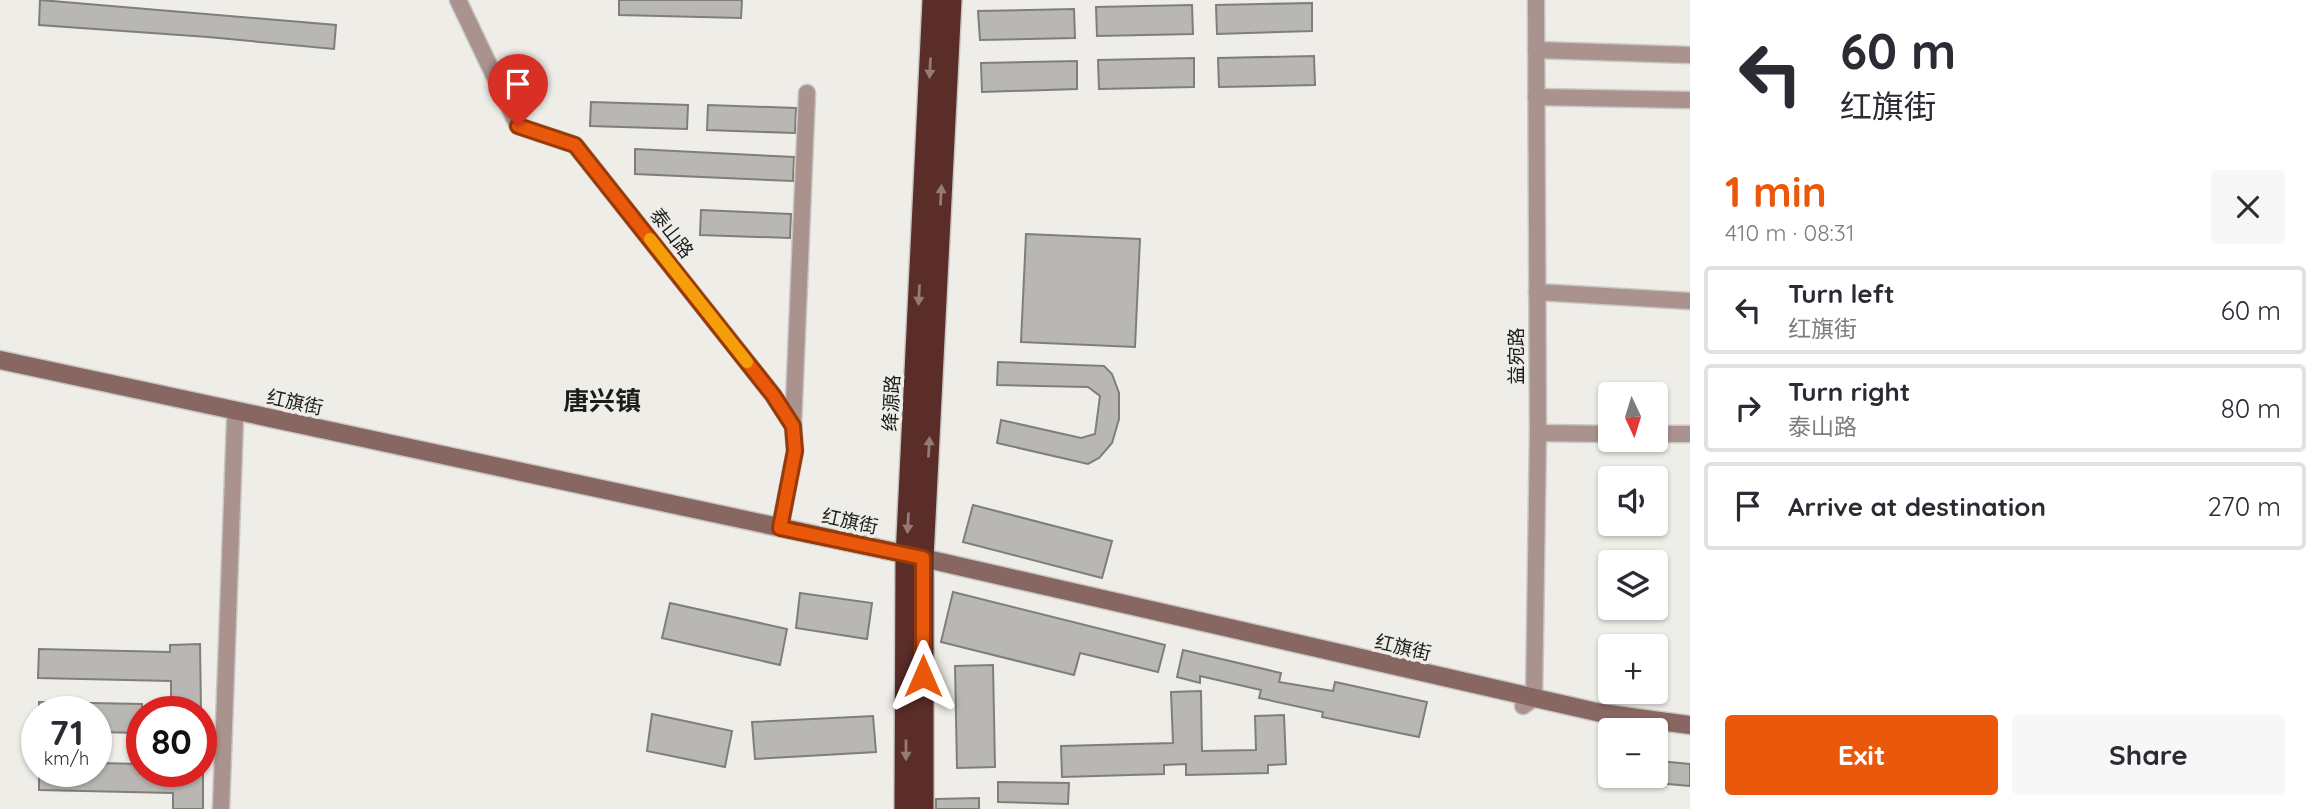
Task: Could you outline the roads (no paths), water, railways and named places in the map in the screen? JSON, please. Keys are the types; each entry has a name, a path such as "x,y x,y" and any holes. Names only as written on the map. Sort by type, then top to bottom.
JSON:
{"highway":[{"name":"绛源路","path":"905,809 933,0"},
{"name":"绛源路","path":"923,809 915,562 951,0"}],"main road":[{"name":"红旗街","path":"0,360 780,528 915,562 1528,702 1598,723"},
{"name":"红旗街","path":"0,370 646,511 915,562"},
{"name":"红旗街","path":"1528,702 1690,725"},
{"path":"1668,733 1690,736"}],"street":[{"name":"泰山路","path":"458,0 518,126 575,145 773,395 793,426"},
{"name":"益宛路","path":"1528,702 1538,433 1536,0"},
{"path":"1536,50 1690,55"},
{"path":"780,528 795,451 793,426 807,93"},
{"path":"1536,97 1690,100"},
{"path":"1537,292 1690,301"},
{"path":"221,809 235,421"},
{"path":"1538,433 1598,434"},
{"path":"1668,434 1690,434"}],"district":[{"name":"唐兴镇","path":"602,400"}]}
